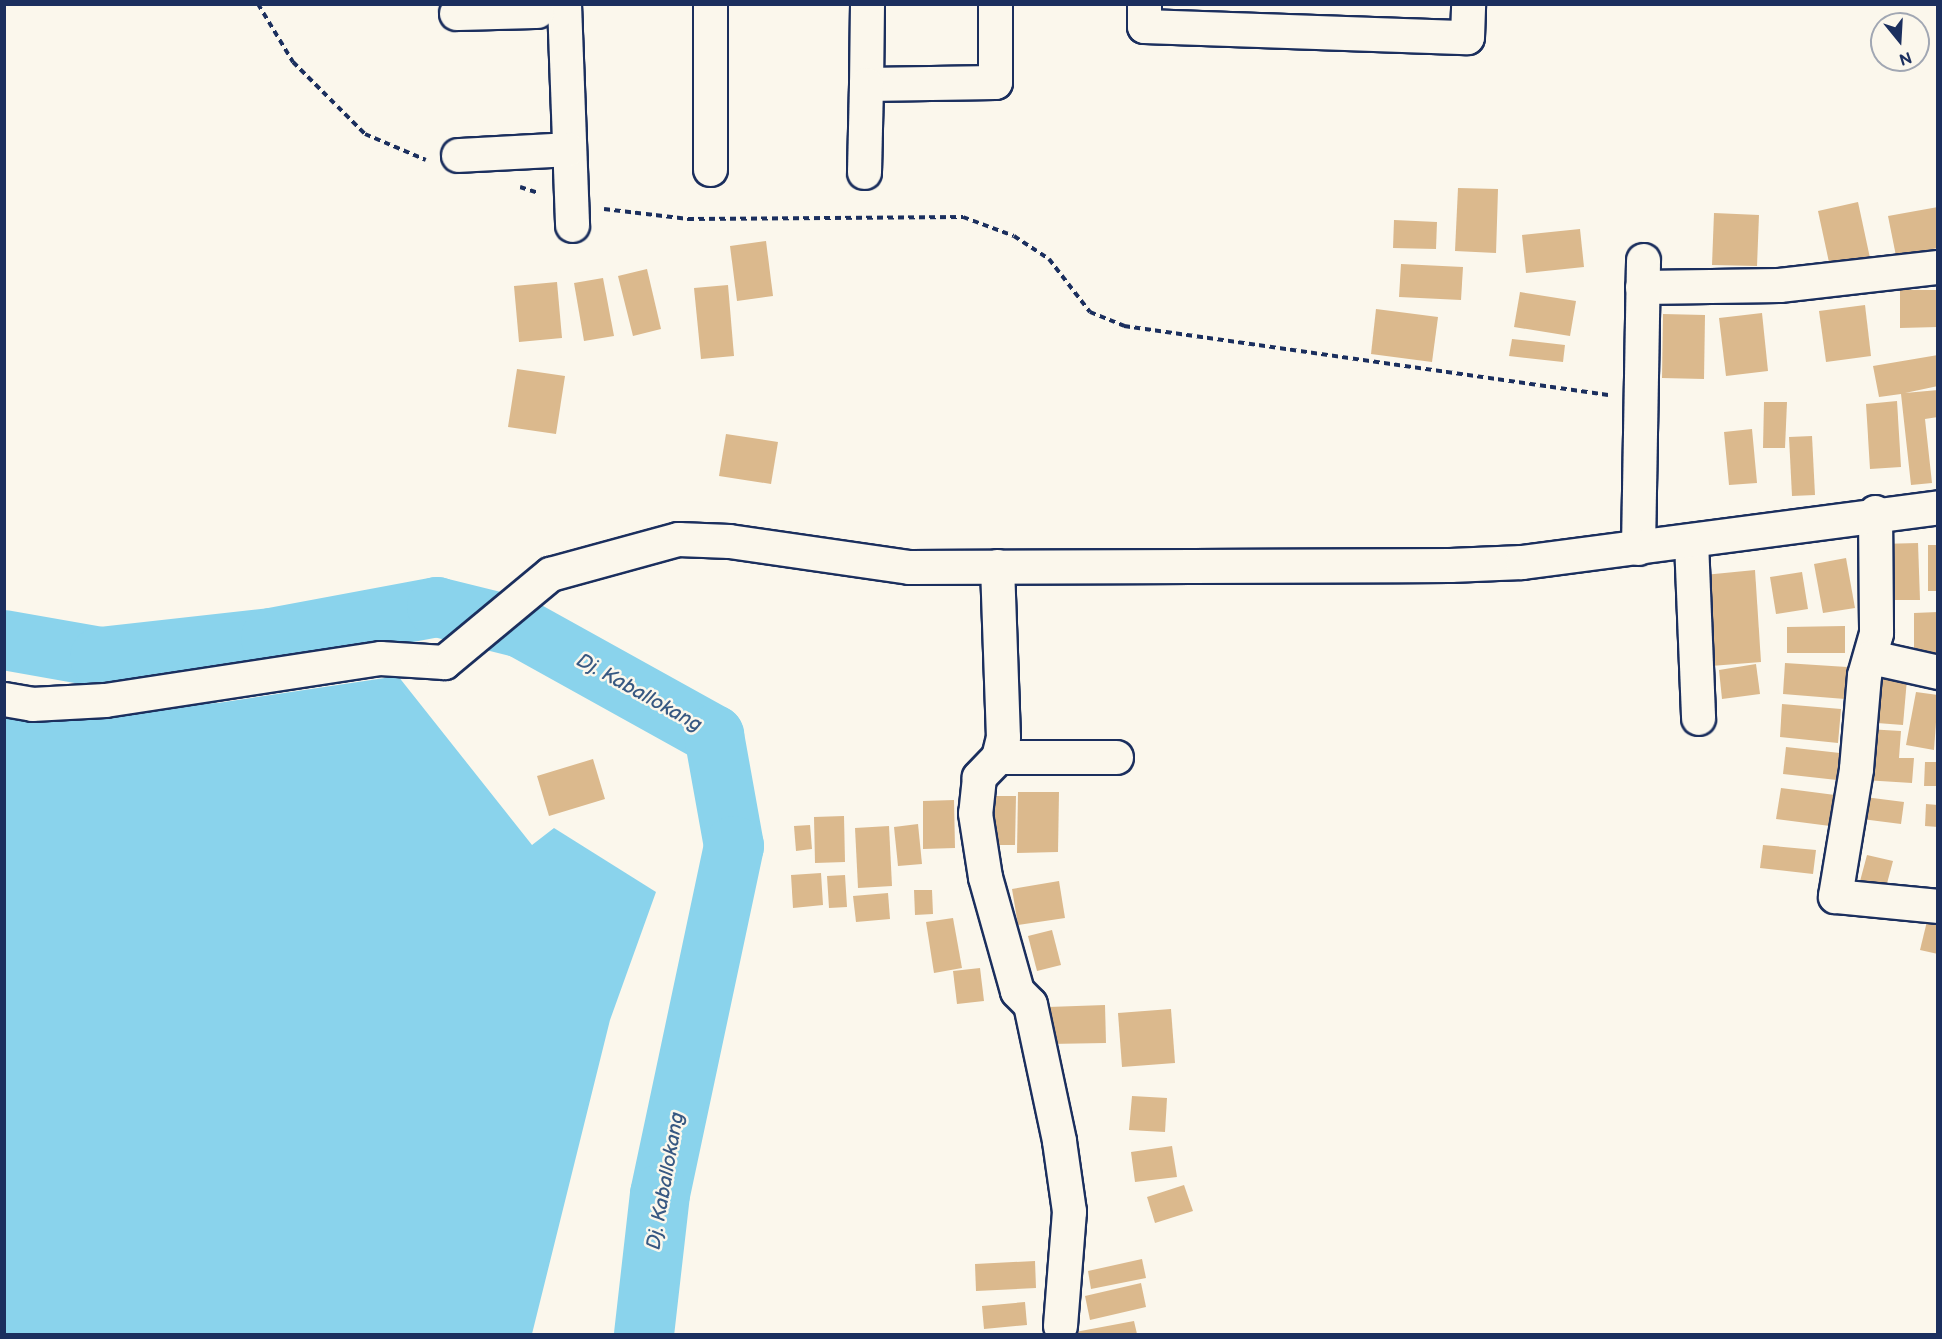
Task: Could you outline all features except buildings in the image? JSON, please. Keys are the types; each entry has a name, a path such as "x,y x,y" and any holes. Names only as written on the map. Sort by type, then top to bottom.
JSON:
{"street":[{"path":"710,4 710,169"},
{"path":"864,172 867,4"},
{"path":"866,84 995,82 995,4"},
{"path":"1144,4 1144,26 1311,19 1467,37 1468,4"},
{"path":"456,13 550,7 568,149 572,213"},
{"path":"444,158 568,149"},
{"path":"1638,548 1637,399 1642,273 1779,285 1938,267"},
{"path":"4,699 32,704 105,700 380,658 444,662 458,653 550,574 678,539 729,541 900,566 1450,565 1638,548 1875,512 1938,507"},
{"path":"1875,512 1876,633 1870,657 1834,896 1938,906"},
{"path":"1691,541 1698,718"},
{"path":"997,566 1003,737 998,757 976,786 976,833 1016,987 1033,1015 1059,1141 1070,1211 1060,1326"},
{"path":"1870,657 1938,672"},
{"path":"998,757 1116,757"}],"path":[{"path":"258,4 292,62 365,134 444,158"},
{"path":"508,184 572,213 688,219 963,217 1014,236 1049,259 1090,312 1125,326 1637,399"}],"water":[{"path":"398,676 532,845 554,828 656,892 610,1020 532,1334 5,1334 4,713 218,703"}],"waterway":[{"name":"Dj. Kaballokang","path":"4,640 100,657 271,638 437,607 521,628 714,735 734,846 660,1194 644,1334"}]}
